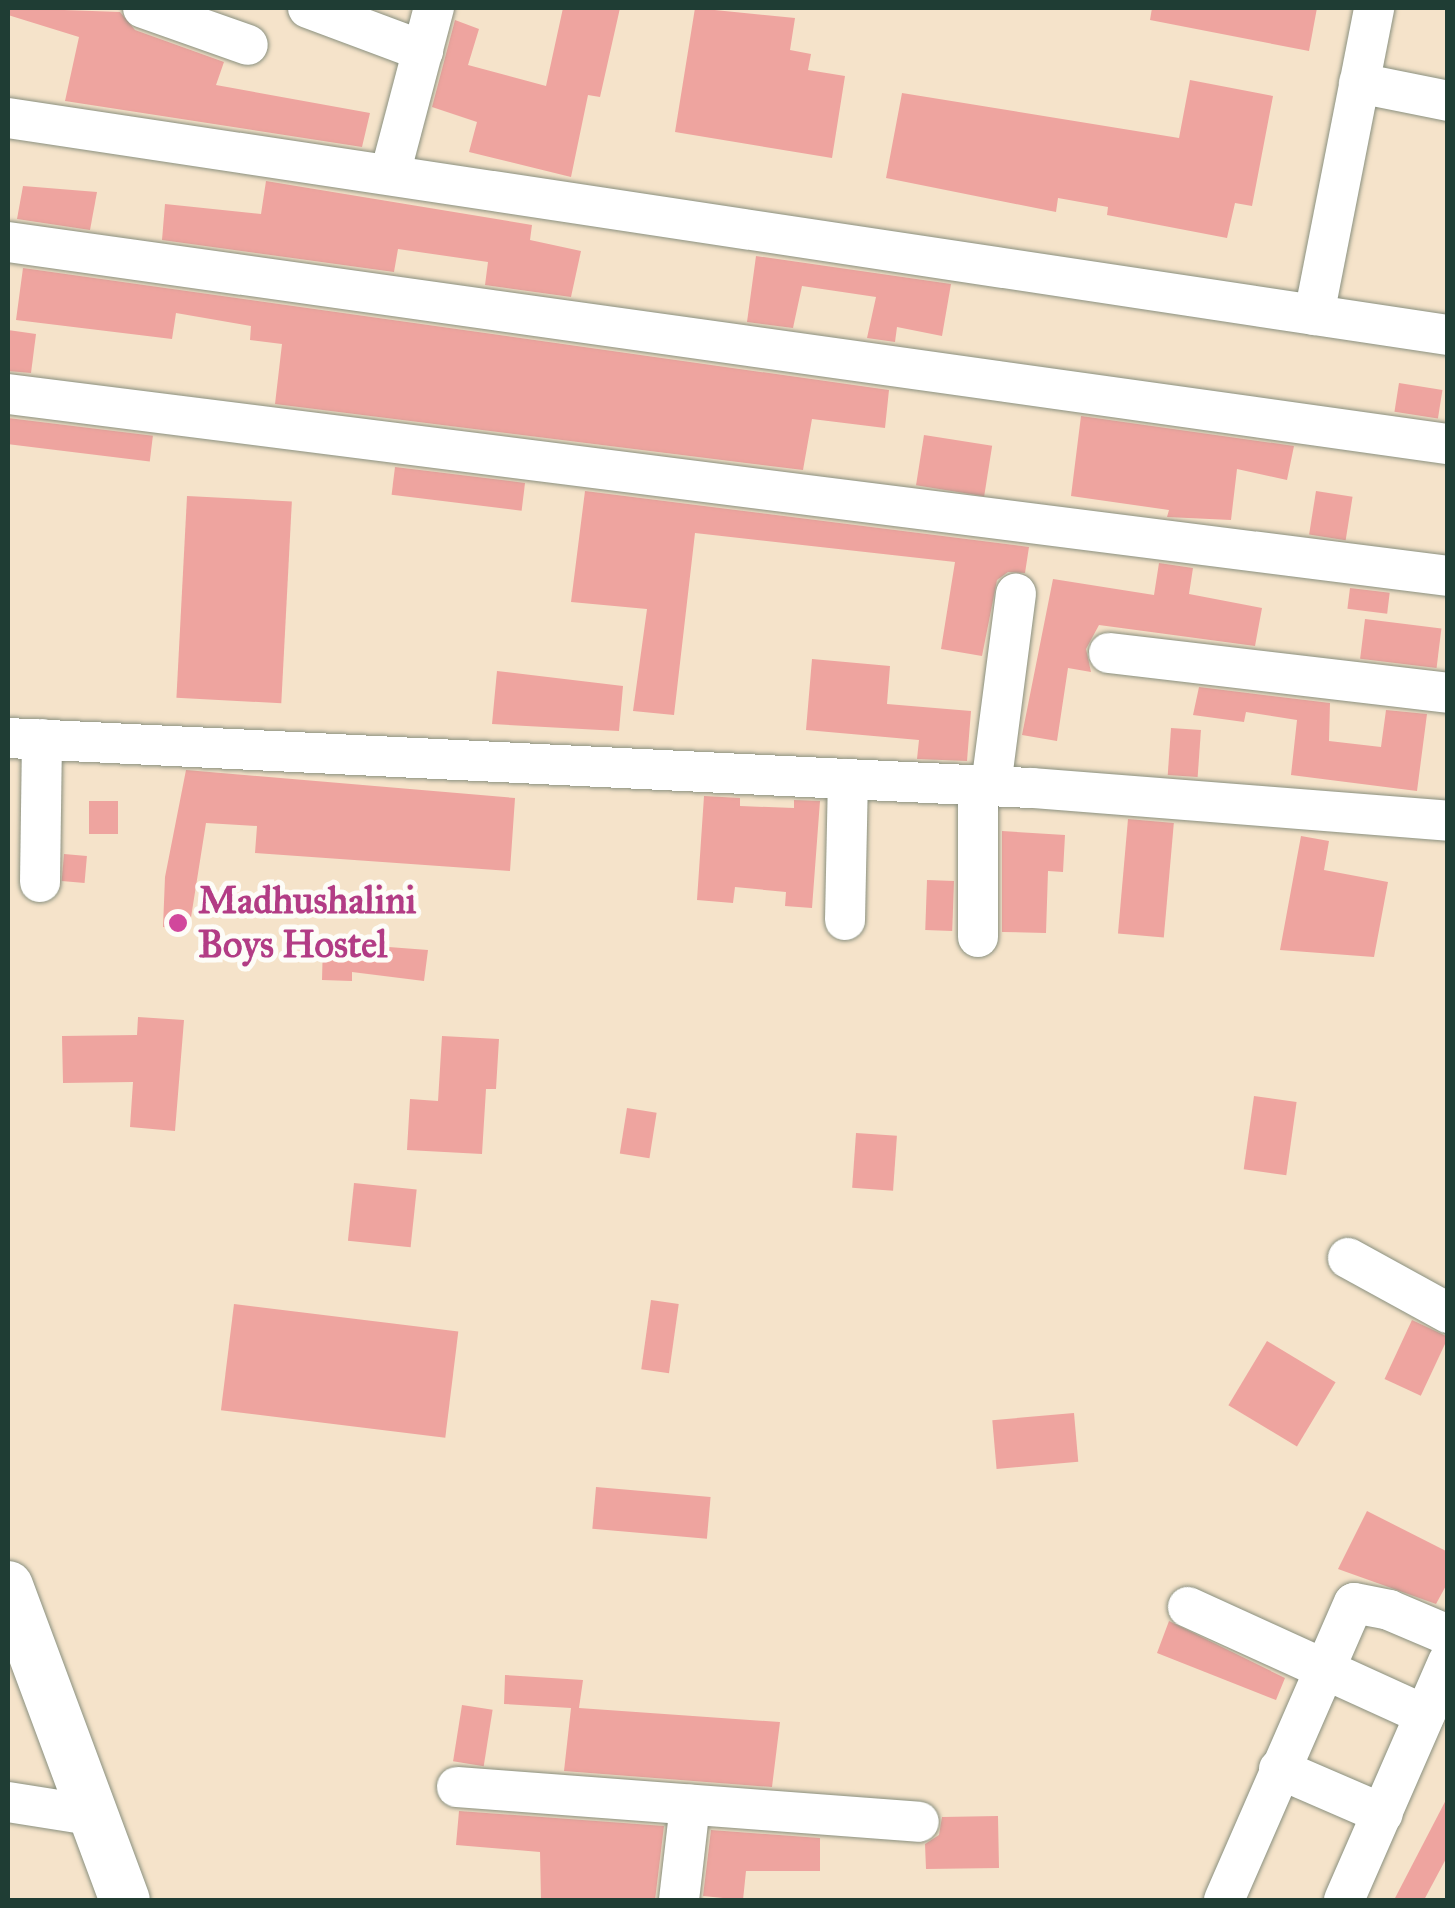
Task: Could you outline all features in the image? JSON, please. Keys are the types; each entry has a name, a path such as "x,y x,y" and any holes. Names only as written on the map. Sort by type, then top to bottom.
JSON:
{"street":[{"path":"143,8 248,45"},
{"path":"308,8 423,51"},
{"path":"390,174 434,8"},
{"path":"1314,314 1374,8"},
{"path":"1359,83 1448,101"},
{"path":"8,118 1448,335"},
{"path":"8,242 1448,444"},
{"path":"8,394 1448,576"},
{"path":"978,937 985,786 1016,594"},
{"path":"1109,652 1448,693"},
{"path":"40,882 25,738 985,786 1448,822"},
{"path":"844,920 848,779"},
{"path":"1348,1258 1448,1313"},
{"path":"8,1586 90,1816 126,1900"},
{"path":"1224,1900 1322,1666 1354,1603 1389,1610 1448,1635"},
{"path":"1188,1608 1425,1715"},
{"path":"1344,1900 1448,1662"},
{"path":"1279,1769 1382,1814"},
{"path":"457,1787 920,1822"},
{"path":"8,1802 90,1816"},
{"path":"679,1900 690,1805"}],"building":[{"path":"8,8 120,12 135,30 224,62 216,85 370,113 362,147 65,101 79,37 8,15"},
{"path":"563,8 620,8 600,97 588,95 571,177 469,152 477,122 432,107 455,20 479,29 468,65 546,86"},
{"path":"695,8 795,18 790,50 811,54 808,70 845,76 832,158 675,132"},
{"path":"1152,8 1317,8 1309,51 1150,20"},
{"path":"1190,80 1273,96 1252,206 1235,203 1227,238 1107,215 1108,207 1058,198 1056,212 886,178 902,93 1179,138"},
{"path":"266,181 532,225 530,240 581,251 571,297 485,285 488,262 398,249 394,272 162,240 165,204 261,214"},
{"path":"23,186 97,192 90,230 17,219"},
{"path":"756,256 951,284 942,336 897,327 895,342 867,338 876,297 802,286 793,328 747,322"},
{"path":"23,268 889,390 885,428 812,419 803,470 275,404 282,344 250,340 251,326 176,313 172,339 16,320"},
{"path":"8,330 36,334 31,373 8,371"},
{"path":"1399,383 1442,390 1438,419 1394,412"},
{"path":"1081,416 1294,446 1287,480 1237,469 1231,520 1167,517 1169,510 1071,496"},
{"path":"8,418 153,436 150,462 8,444"},
{"path":"924,435 992,446 984,496 916,485"},
{"path":"395,467 525,483 522,511 392,495"},
{"path":"585,491 1029,547 1025,573 1008,572 997,580 982,656 941,649 955,562 695,533 674,715 633,711 647,609 571,602"},
{"path":"1316,491 1353,497 1346,540 1309,534"},
{"path":"187,496 292,501 281,703 176,698"},
{"path":"1159,563 1193,568 1189,594 1262,608 1255,646 1099,625 1086,649 1091,672 1068,668 1057,741 1022,735 1053,579 1154,595"},
{"path":"1350,588 1390,593 1387,614 1347,609"},
{"path":"1365,619 1441,628 1437,668 1360,659"},
{"path":"812,659 890,666 887,704 971,711 967,761 917,759 919,740 806,730"},
{"path":"497,671 623,686 619,731 492,724"},
{"path":"1199,687 1330,703 1329,741 1381,747 1386,710 1427,714 1417,791 1291,775 1297,720 1246,712 1244,722 1193,715"},
{"path":"1171,728 1201,730 1198,777 1168,775"},
{"path":"186,770 515,798 510,871 255,853 257,826 206,823 189,930 163,927 165,877"},
{"path":"704,796 740,798 740,806 794,808 794,800 820,801 812,908 785,906 786,892 735,887 733,903 697,900"},
{"path":"89,801 118,801 118,834 89,834"},
{"path":"1128,819 1174,823 1164,938 1118,934"},
{"path":"1002,831 1065,835 1063,872 1048,871 1046,933 1002,932"},
{"path":"1301,836 1329,841 1324,870 1388,882 1374,957 1280,950"},
{"path":"64,854 87,856 85,883 62,881"},
{"path":"927,880 954,881 952,931 925,930"},
{"path":"323,942 428,950 424,981 352,972 352,981 322,980"},
{"path":"138,1017 184,1020 175,1131 130,1127 133,1082 63,1083 62,1036 137,1035"},
{"path":"442,1036 499,1039 496,1089 486,1089 482,1154 407,1150 410,1099 438,1101"},
{"path":"1254,1096 1297,1102 1286,1175 1244,1169"},
{"path":"627,1108 657,1113 649,1158 620,1153"},
{"path":"856,1133 897,1136 893,1191 852,1188"},
{"path":"354,1183 417,1190 411,1247 348,1241"},
{"path":"651,1300 679,1304 669,1373 641,1369"},
{"path":"234,1304 458,1332 445,1438 221,1410"},
{"path":"1412,1320 1448,1337 1421,1396 1385,1379"},
{"path":"1267,1341 1336,1382 1297,1446 1228,1405"},
{"path":"1074,1413 1078,1462 997,1469 992,1420"},
{"path":"596,1487 711,1497 707,1539 592,1529"},
{"path":"1367,1511 1448,1552 1448,1582 1436,1604 1338,1569"},
{"path":"1169,1621 1285,1678 1276,1700 1157,1653"},
{"path":"505,1675 583,1680 579,1708 780,1722 772,1787 564,1771 571,1708 504,1704"},
{"path":"462,1705 493,1710 484,1766 453,1761"},
{"path":"1448,1796 1448,1855 1424,1900 1394,1900"},
{"path":"459,1811 664,1826 655,1900 541,1900 540,1852 456,1845"},
{"path":"998,1816 999,1868 926,1869 925,1844 939,1835 942,1817"},
{"path":"711,1830 820,1838 820,1871 746,1871 743,1900 703,1896"}],"place":[{"name":"Madhushalini Boys Hostel","path":"178,923"}]}
